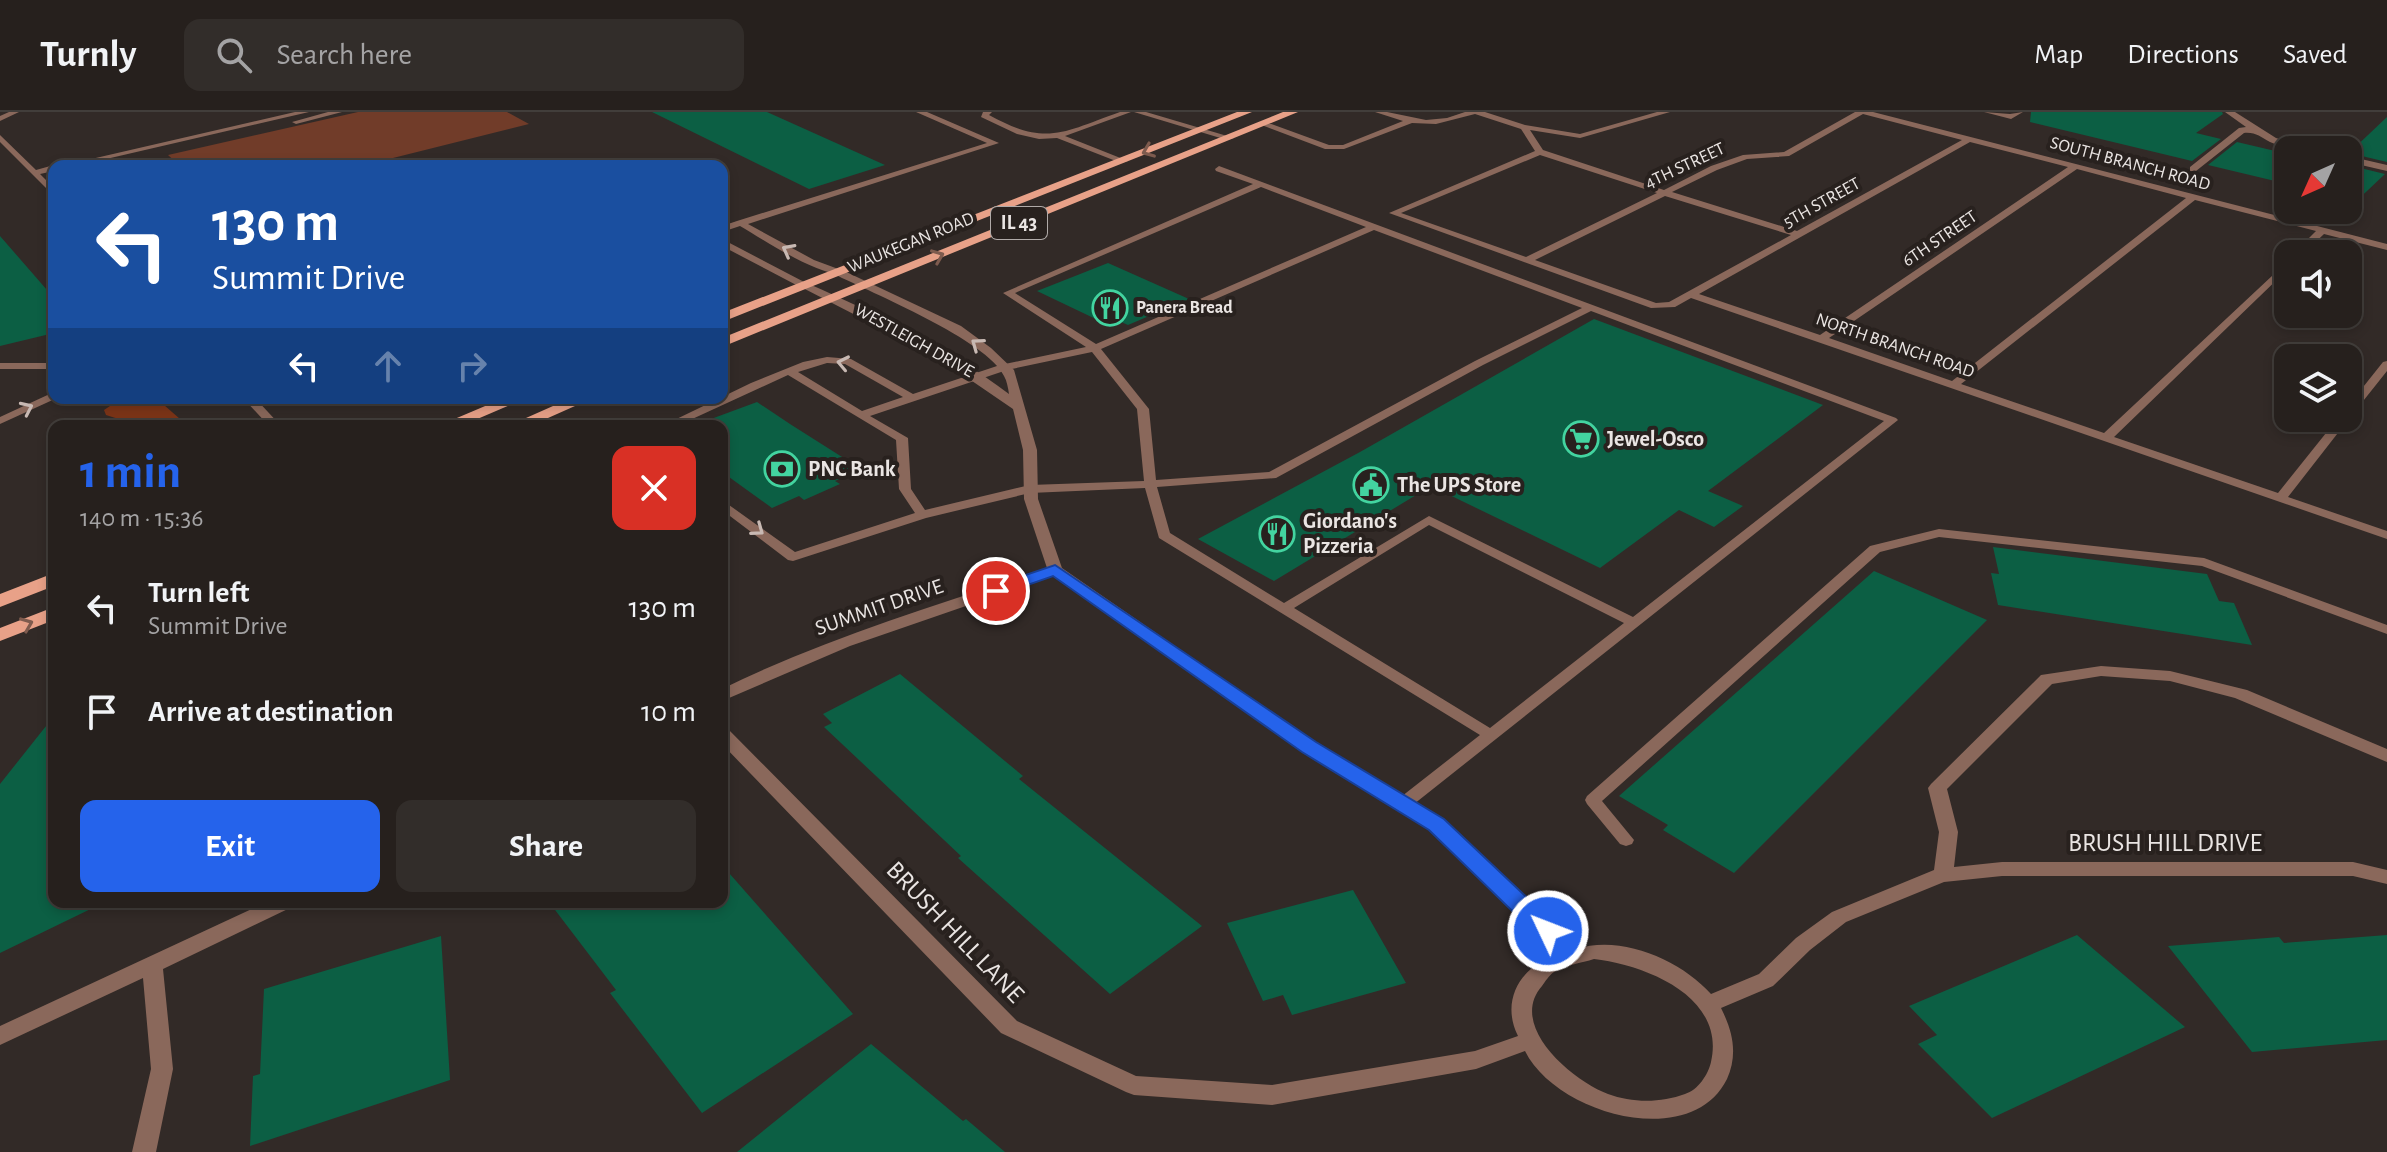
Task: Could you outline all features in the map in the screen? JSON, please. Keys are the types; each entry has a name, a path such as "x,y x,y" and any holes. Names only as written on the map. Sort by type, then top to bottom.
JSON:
{"main road":[{"name":"WAUKEGAN ROAD","path":"728,316 1247,112"},
{"name":"WAUKEGAN ROAD","path":"728,341 1293,112"},
{"path":"1196,132 1224,140"},
{"path":"461,420 503,404"},
{"path":"531,420 570,404"},
{"path":"0,601 48,581"},
{"path":"0,635 48,615"}],"street":[{"path":"2229,112 2274,139"},
{"path":"2193,169 2242,130 2257,129"},
{"path":"2362,162 2387,168"},
{"name":"WESTLEIGH DRIVE","path":"838,272 957,329 1010,373 1030,450 1031,499 1055,570"},
{"name":"WESTLEIGH DRIVE","path":"805,286 933,348 978,376 1017,406"},
{"path":"1055,570 1309,747 1436,824 1570,955"},
{"name":"SUMMIT DRIVE","path":"728,693 849,640 1055,570"},
{"path":"1707,1005 1766,980 1803,944 1839,917 1942,875 1951,849 1951,827 1937,788 2047,679 2101,671 2170,676 2241,694 2387,756"},
{"name":"BRUSH HILL LANE","path":"728,739 1009,1027 1134,1085 1272,1095 1476,1060 1525,1042"},
{"name":"BRUSH HILL DRIVE","path":"1942,875 2002,869 2353,869 2387,877"},
{"path":"0,1036 272,908"},
{"path":"1594,951 1644,959 1679,978 1707,1005 1718,1025 1723,1046 1721,1066 1714,1084 1699,1099 1679,1110 1655,1115 1629,1115 1577,1097 1554,1082 1537,1063 1525,1042 1519,1019 1522,997 1532,979 1540,971 1570,955 1594,951"},
{"path":"144,1152 162,1069 152,964"}],"lane":[{"path":"0,119 15,112"},
{"path":"92,160 305,112"},
{"path":"127,160 338,112"},
{"path":"728,227 995,143 920,112"},
{"path":"988,112 984,115 1030,135 1045,138 1127,112"},
{"path":"1099,112 1113,117"},
{"path":"1138,112 1196,132"},
{"path":"1160,119 1175,112"},
{"path":"1379,112 1410,121 1446,123 1474,112 1524,127 1580,136 1666,112"},
{"name":"SOUTH BRANCH ROAD","path":"1862,112 2387,247"},
{"name":"4TH STREET","path":"1526,261 1714,168 1746,157 1786,154 1862,112"},
{"path":"1988,112 2011,117 2019,112"},
{"path":"1263,124 1328,147 1344,147 1410,121"},
{"path":"1524,127 1540,152 1798,234"},
{"path":"1058,136 1124,161"},
{"path":"0,137 48,187"},
{"name":"5TH STREET","path":"1690,294 1969,139"},
{"path":"1540,152 1393,213 1655,306 1671,305 1690,294"},
{"name":"6TH STREET","path":"1821,339 2076,166"},
{"path":"1219,169 1892,420 1403,804"},
{"path":"34,173 48,170"},
{"path":"1261,184 1008,293 1095,348 1143,409 1150,484 1164,535 1491,735"},
{"path":"1953,385 2193,197"},
{"path":"740,223 811,262 838,272"},
{"path":"861,415 1004,367 1095,348 1374,227"},
{"path":"2313,240 2323,230"},
{"path":"728,245 805,286"},
{"path":"2106,438 2274,277"},
{"name":"NORTH BRANCH ROAD","path":"1690,294 2387,535"},
{"path":"728,508 793,557 922,515 1030,489 1272,475 1479,363 1589,308"},
{"path":"728,399 789,371 827,360 847,361 912,398"},
{"path":"2362,395 2387,364"},
{"path":"0,366 48,366"},
{"path":"789,371 902,438 905,489 922,515"},
{"path":"0,421 48,398"},
{"path":"255,404 269,420"},
{"path":"681,420 716,404"},
{"path":"2280,498 2333,432"},
{"path":"1285,608 1429,520 1634,623"},
{"path":"1626,840 1593,800 1875,549 1939,533 2204,562 2387,630"}],"shaded area":[{"path":"358,112 507,112 529,124 385,160 173,160 168,155"},
{"path":"113,404 163,404 181,420 122,420 106,415 104,410"}],"building":[{"path":"652,112 767,112 885,165 809,189"},
{"path":"2031,112 2223,114 2196,133 2221,139 2192,161 2030,122"},
{"path":"2387,117 2387,162 2362,156 2362,141"},
{"path":"2237,142 2274,151 2274,181 2208,165"},
{"path":"2362,168 2385,174 2362,196"},
{"path":"0,236 48,291 48,334 0,346"},
{"path":"1108,263 1189,299 1128,325 1112,318 1102,322 1037,291"},
{"name":"Jewel-Osco","path":"1594,319 1823,405 1708,491 1743,506 1714,527 1679,510 1600,568 1431,486 1274,581 1198,539 1360,452"},
{"path":"757,402 861,469 835,481 840,484 804,500 799,496 772,508 728,476 728,420 711,419"},
{"path":"1993,547 2207,574 2219,601 2234,603 2252,645 1998,605 1991,573 1999,574"},
{"path":"1874,571 1987,620 1734,873 1663,830 1668,825 1619,796"},
{"path":"900,674 1023,776 1019,779 1202,926 1110,994 958,858 961,856 824,727 832,723 823,714"},
{"path":"48,724 48,908 93,908 0,953 0,784"},
{"path":"728,872 853,1014 702,1113 610,993 616,990 554,908 728,908"},
{"path":"1353,890 1406,983 1292,1015 1283,995 1263,1001 1227,923"},
{"path":"2077,935 2185,1027 1992,1118 1918,1044 1937,1035 1909,1006"},
{"path":"2387,935 2387,1040 2252,1052 2168,946 2279,937 2284,943"},
{"path":"441,936 450,1080 250,1146 253,1076 260,1074 264,989"},
{"path":"871,1044 1005,1152 737,1152"}],"place":[{"name":"Panera Bread","path":"1110,308"},
{"name":"Jewel-Osco","path":"1581,439"},
{"name":"PNC Bank","path":"782,469"},
{"name":"The UPS Store","path":"1371,485"},
{"name":"Giordano's Pizzeria","path":"1277,534"}],"route":[{"path":"996,591 1055,570 1309,747 1436,824 1548,931"}]}
